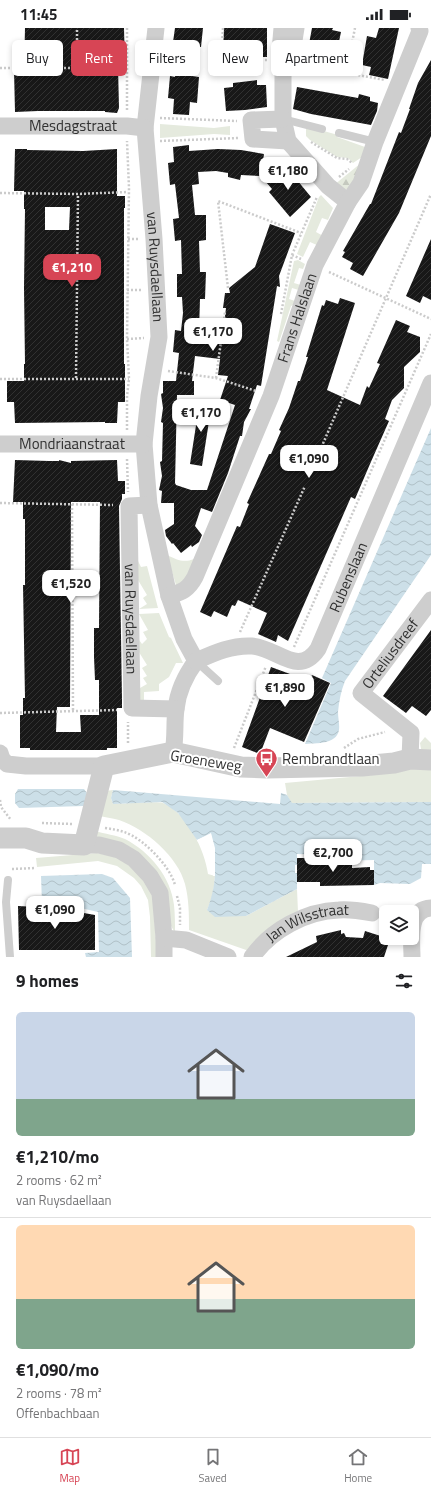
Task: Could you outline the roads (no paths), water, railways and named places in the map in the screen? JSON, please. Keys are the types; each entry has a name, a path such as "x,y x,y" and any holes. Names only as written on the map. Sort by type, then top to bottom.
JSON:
{"street":[{"name":"van Ruysdaellaan","path":"156,28 146,129 159,337 149,396 135,444 169,596 184,639 196,661"},
{"path":"281,40 282,28"},
{"path":"294,40 296,28"},
{"name":"Frans Halslaan","path":"169,596 182,592 191,585 271,396 315,265 348,202 361,183 375,142 422,29"},
{"path":"284,76 283,119 288,141 328,186 348,202"},
{"path":"283,119 252,120 253,140 288,141"},
{"name":"Mesdagstraat","path":"0,126 127,126 146,129"},
{"name":"Rubenslaan","path":"196,661 219,650 234,647 253,646 272,651 288,660 298,663 312,658 318,649 431,383"},
{"name":"Mondriaanstraat","path":"0,444 135,444"},
{"name":"van Ruysdaellaan","path":"149,505 129,506 132,708 176,709"},
{"name":"Orteliusdreef","path":"410,759 411,733 361,693 431,600"},
{"path":"173,752 175,744 176,709 180,689 186,676 196,661"},
{"name":"Groeneweg","path":"3,759 26,766 104,766 173,752 241,767 267,768 362,766 394,763 410,759 431,760"},
{"path":"84,844 104,766"},
{"path":"0,838 26,838 42,843 98,845 119,850 134,859 150,876 160,893 164,957"},
{"path":"0,852 26,851 42,843"},
{"name":"Jan Wilsstraat","path":"252,957 273,935 294,922 319,912 352,910 372,913"},
{"path":"412,957 413,926 415,917 426,910"},
{"path":"164,938 186,940 228,957"}],"lane":[{"path":"283,119 322,129"},
{"path":"339,133 375,142"},
{"path":"196,661 218,681"},
{"path":"8,880 6,902 10,957"}],"water":[{"path":"431,428 431,555 345,681 339,704 339,728 337,735 326,742 305,744 331,683 322,678"},
{"path":"18,789 84,789 87,793 84,806 19,808 15,803 15,794"},
{"path":"113,790 280,804 281,793 287,795 292,803 431,802 431,864 422,864 421,878 410,884 380,883 374,885 374,860 334,861 333,855 297,854 295,873 297,873 297,889 246,916 215,917 207,910 211,900 215,872 211,834 197,840 178,813 162,802 113,804 111,798"},
{"path":"102,874 113,878 130,898 132,957 86,957 85,953 99,952 98,912 76,907 42,903 41,876"}],"place":[{"name":"Rembrandtlaan","path":"266,778"}]}
